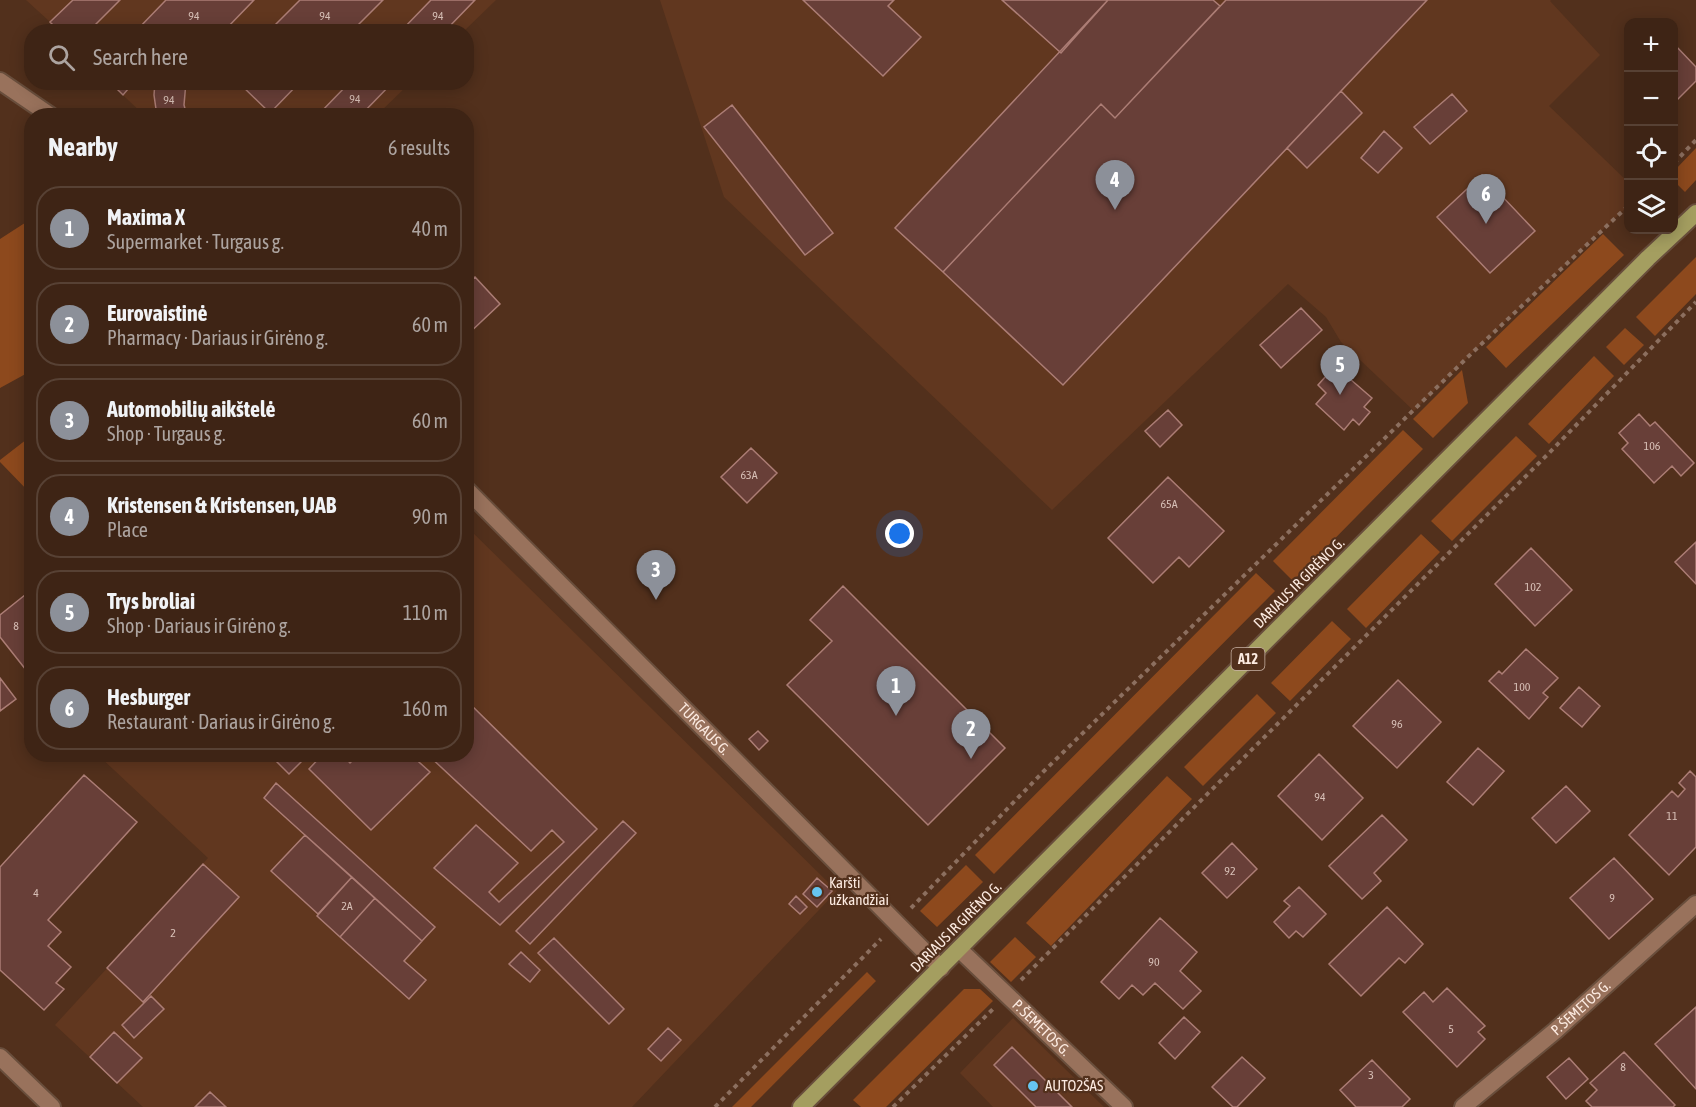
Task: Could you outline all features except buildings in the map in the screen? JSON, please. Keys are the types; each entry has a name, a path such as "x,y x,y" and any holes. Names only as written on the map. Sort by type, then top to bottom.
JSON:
{"highway":[{"name":"DARIAUS IR GIRĖNO G.","path":"801,1107 1648,258 1696,213"}],"street":[{"path":"0,81 39,108"},
{"name":"TURGAUS G.","path":"474,497 941,968"},
{"name":"P. ŠEMETOS G.","path":"1463,1107 1555,1031 1696,904"},
{"name":"P. ŠEMETOS G.","path":"958,949 1124,1107"},
{"path":"0,1057 52,1107"}],"path":[{"path":"1678,159 1696,140"},
{"path":"715,1107 1044,771 1474,351 1624,211"},
{"path":"892,1107 1540,462 1696,302"}],"shaded area":[{"path":"26,0 496,0 471,24 52,24"},
{"path":"660,0 1551,0 1600,55 1549,106 1624,178 1624,210 1474,351 1414,411 1341,342 1326,317 1288,284 1052,510 724,197"},
{"path":"117,90 403,90 384,108 137,108"},
{"path":"1696,148 1696,180 1685,192 1678,185 1678,167"},
{"path":"24,224 24,375 0,388 0,239"},
{"path":"1603,234 1624,255 1506,368 1486,347"},
{"path":"1696,257 1696,294 1655,336 1636,317"},
{"path":"1625,328 1644,345 1624,365 1606,347"},
{"path":"1594,356 1614,376 1549,444 1528,424"},
{"path":"1462,370 1468,403 1433,438 1413,419"},
{"path":"1403,430 1423,449 1293,581 1273,561"},
{"path":"1516,436 1537,456 1452,541 1431,521"},
{"path":"24,441 24,487 0,462"},
{"path":"474,534 837,891 632,1107 143,1107 55,1025 208,858 105,762 474,762"},
{"path":"1421,534 1440,552 1366,628 1347,609"},
{"path":"1256,573 1275,591 994,874 975,855"},
{"path":"1332,621 1351,639 1290,701 1271,683"},
{"path":"1257,694 1276,713 1203,786 1184,767"},
{"path":"1167,776 1192,799 1051,946 1026,923"},
{"path":"966,865 983,882 937,927 920,911"},
{"path":"1015,937 1036,957 1011,982 990,962"},
{"path":"867,972 876,981 751,1107 732,1107"},
{"path":"964,989 980,989 993,1001 886,1107 861,1107 853,1100"},
{"path":"1013,1018 1104,1107 993,1107 960,1073"}],"place":[{"name":"Kristensen & Kristensen, UAB","path":"1115,210"},
{"name":"Hesburger","path":"1486,224"},
{"name":"Trys broliai","path":"1340,395"},
{"name":"Automobilių aikštelė","path":"656,600"},
{"name":"Maxima X","path":"896,716"},
{"name":"Eurovaistinė","path":"971,759"},
{"name":"Karšti užkandžiai","path":"817,892"},
{"name":"AUTO2ŠAS","path":"1033,1086"}]}
